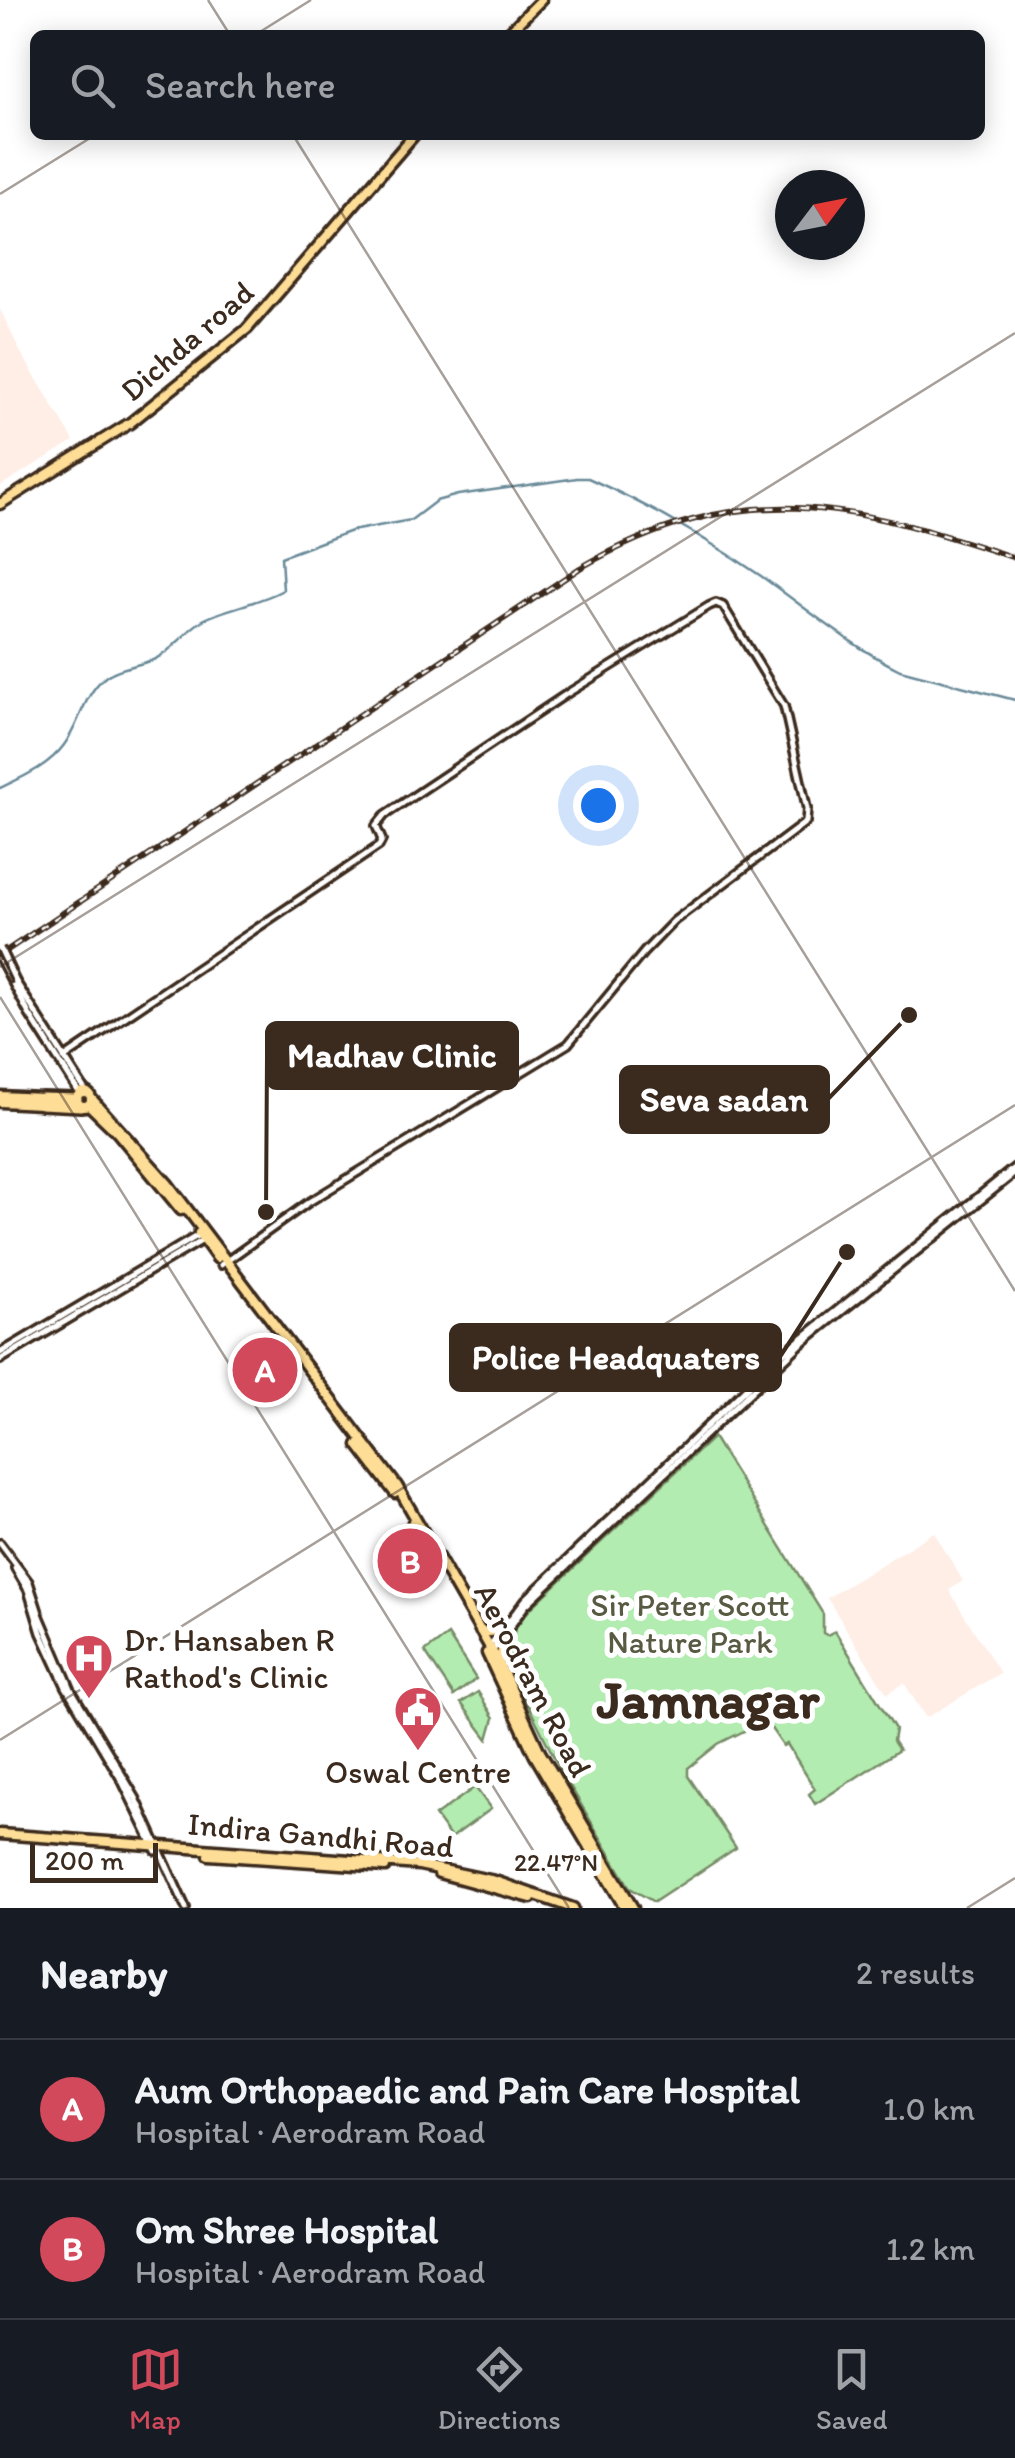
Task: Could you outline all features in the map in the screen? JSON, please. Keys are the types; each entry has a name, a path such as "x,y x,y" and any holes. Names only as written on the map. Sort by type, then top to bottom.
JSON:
{"highway":[{"path":"42,1101 84,1099"}],"main road":[{"path":"511,30 541,0"},
{"name":"Dichda road","path":"0,504 130,423 247,329 410,140"},
{"path":"0,1099 42,1101"},
{"name":"Aerodram Road","path":"84,1099 134,1143 402,1504 500,1666 540,1752 634,1908"},
{"name":"Aerodram Road","path":"224,1263 396,1486 480,1632 536,1756 625,1908"},
{"path":"480,1632 504,1626"},
{"path":"500,1666 504,1638"},
{"name":"Indira Gandhi Road","path":"0,1837 420,1865 523,1889 573,1908"},
{"name":"Indira Gandhi Road","path":"158,1848 425,1870 559,1908"}],"street":[{"path":"64,1058 378,846 382,840 376,826 385,815 579,685 718,603 784,706 808,820 674,921 568,1044 309,1202 224,1263"},
{"path":"0,948 16,986 64,1058 84,1099"},
{"path":"0,960 84,1099"},
{"path":"489,1651 526,1599 780,1356 1015,1170"},
{"path":"489,1651 504,1638 525,1606 801,1344 1015,1170"},
{"path":"0,1357 204,1235"},
{"path":"0,1546 26,1584 41,1632 66,1687 158,1848 186,1908"}],"shaded area":[{"path":"0,309 20,351 74,441 0,486"},
{"path":"934,1532 963,1581 949,1590 1000,1673 926,1718 904,1683 887,1694 827,1598"}],"green space":[{"name":"Sir Peter Scott Nature Park","path":"713,1437 823,1614 823,1633 835,1631 895,1729 893,1741 899,1750 815,1804 809,1794 815,1789 787,1744 783,1746 768,1724 762,1722 718,1744 688,1768 688,1776 736,1848 654,1902 630,1888 560,1769 513,1675 508,1652 516,1626 531,1608"},
{"path":"448,1635 476,1679 454,1696 425,1652"},
{"path":"478,1692 494,1718 488,1739 461,1703"},
{"path":"475,1787 491,1809 451,1838 435,1816"}],"waterway":[{"path":"0,788 35,770 58,752 91,693 109,674 162,655 203,620 283,590 281,557 351,531 411,520 436,501 458,495 577,478 588,478 610,488 698,535 846,638 900,670 1015,700"}],"railway":[{"path":"0,955 580,568 638,539 693,520 745,510 796,508 900,523 1015,558"}],"place":[{"name":"Seva sadan","path":"909,1015"},
{"name":"Madhav Clinic","path":"266,1212"},
{"name":"Police Headquaters","path":"847,1252"},
{"name":"Aum Orthopaedic and Pain Care Hospital","path":"265,1370"},
{"name":"Om Shree Hospital","path":"410,1561"},
{"name":"Dr. Hansaben R Rathod's Clinic","path":"89,1700"},
{"name":"Oswal Centre","path":"418,1752"}],"district":[{"name":"Jamnagar","path":"708,1700"}]}
